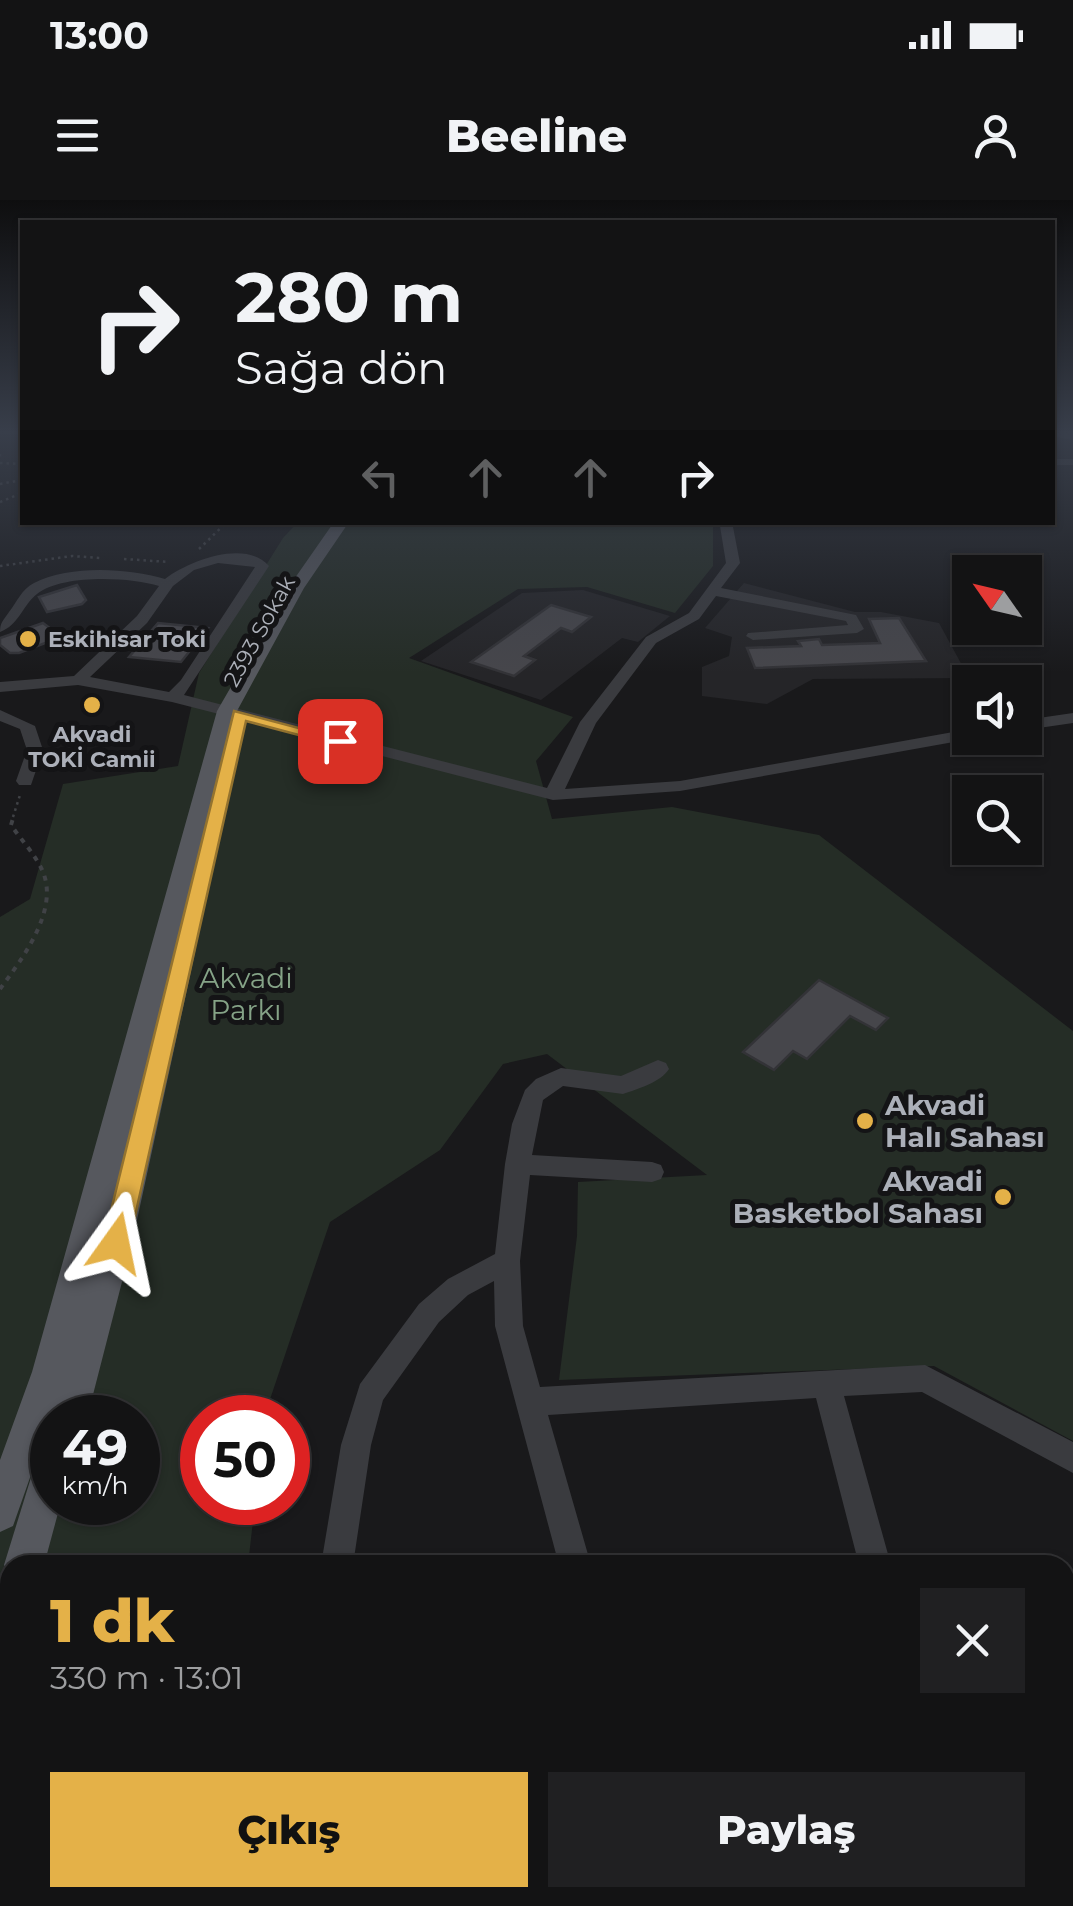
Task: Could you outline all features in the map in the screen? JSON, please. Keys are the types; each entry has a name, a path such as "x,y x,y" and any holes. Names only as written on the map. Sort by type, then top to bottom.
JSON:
{"main road":[{"name":"2393 Sokak","path":"233,713 296,588 340,525"},
{"name":"2393 Sokak","path":"233,713 293,610 353,525"},
{"path":"75,1395 116,1243 233,713"},
{"path":"0,1513 54,1354 113,1124 233,713"},
{"path":"27,1555 36,1525"}],"street":[{"path":"553,794 588,722 630,667 652,640 694,616 733,562 728,525"},
{"path":"78,680 154,605 167,584 191,564 210,556 257,560 262,566 187,682 172,697"},
{"path":"0,628 14,620 30,592 45,585 104,575 145,577 167,584"},
{"path":"712,591 851,618 857,629 753,636"},
{"path":"0,687 78,680 172,697 553,794 680,786 952,737"},
{"path":"0,715 27,726 36,750 24,780"},
{"path":"1042,723 1073,718"},
{"path":"572,1555 509,1326 507,1261 524,1124 533,1096 544,1084 561,1076 631,1084 658,1069"},
{"path":"517,1164 652,1172"},
{"path":"339,1555 356,1445 370,1394 428,1313 458,1287 507,1261"},
{"path":"528,1402 925,1378 1073,1458"},
{"path":"826,1386 872,1555"}],"path":[{"path":"198,549 224,525"},
{"path":"0,566 72,556 184,562"},
{"path":"0,989 28,953 40,919 45,876 11,825 24,780"}],"shaded area":[{"path":"744,583 855,612 881,612 939,623 962,665 952,665 952,678 813,679 767,704 702,696 702,667 729,656 732,637 705,628"},
{"path":"583,590 670,616 638,642 622,638 541,700 421,661 522,593"}],"green space":[{"name":"Akvadi Parkı","path":"295,525 713,525 713,566 675,613 587,587 518,589 409,658 573,717 536,761 552,819 672,807 819,835 1073,1031 1073,1441 934,1366 559,1380 577,1236 578,1182 707,1175 547,1054 503,1064 440,1150 330,1222 271,1395 180,1395 180,1525 253,1525 249,1555 0,1555 0,917 30,899 63,784 178,766 199,673 283,538"}],"building":[{"name":"Eskihisar Toki","path":"77,585 86,600 82,604 47,612 39,597"},
{"path":"551,605 591,617 572,632 561,628 524,656 535,660 514,676 471,662"},
{"path":"899,618 926,661 755,668 747,648 801,646 798,641 819,639 822,645 880,643 869,619"},
{"name":"Eskihisar Toki","path":"43,623 59,635 53,637 56,639 19,653 10,653 0,645 0,638"},
{"path":"158,623 208,628 181,662 129,657"},
{"path":"819,980 888,1018 876,1030 850,1016 807,1059 793,1051 774,1070 743,1052"}],"place":[{"name":"Eskihisar Toki","path":"28,639"},
{"name":"Akvadi TOKİ Camii","path":"92,705"},
{"name":"Akvadi Halı Sahası","path":"865,1121"},
{"name":"Akvadi Basketbol Sahası","path":"1003,1197"}],"route":[{"path":"116,1243 240,715 340,741"}]}
